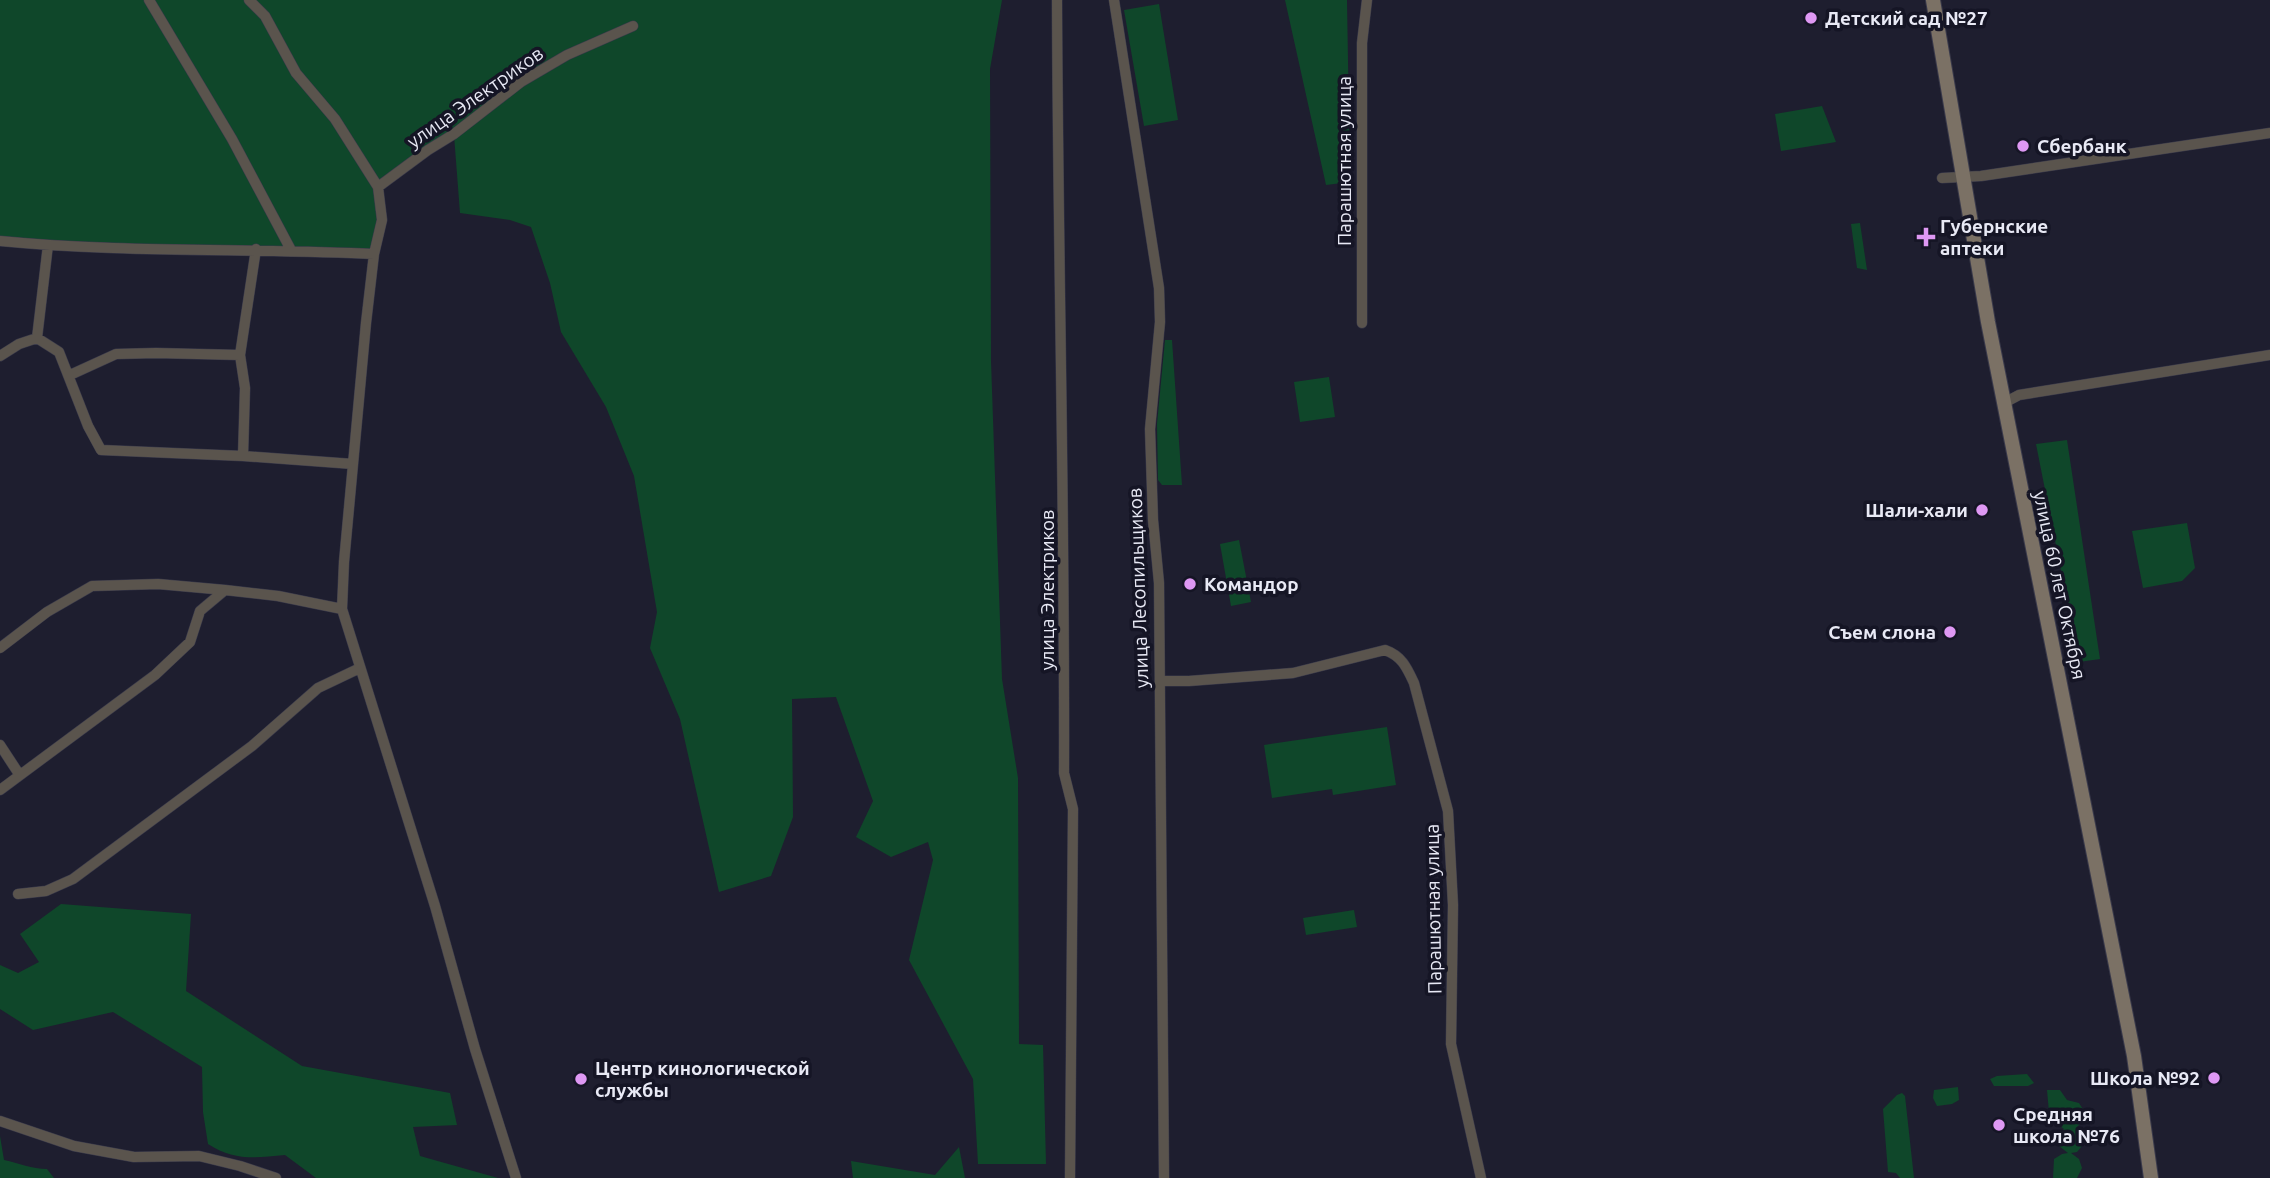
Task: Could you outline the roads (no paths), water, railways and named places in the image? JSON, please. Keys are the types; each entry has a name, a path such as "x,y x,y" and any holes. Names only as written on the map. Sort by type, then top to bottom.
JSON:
{"main road":[{"name":"улица 60 лет Октября","path":"1933,0 1962,177 2004,403 2134,1056 2151,1178"}],"street":[{"path":"149,0 232,139 291,250"},
{"path":"249,0 265,16 296,73 335,119 378,187 382,220 374,254 344,562 342,609 516,1178"},
{"name":"улица Электриков","path":"1057,0 1060,394 1065,545 1065,773 1073,809 1070,1178"},
{"name":"улица Лесопильщиков","path":"1114,0 1160,303 1150,429 1153,520 1159,583 1164,1178"},
{"name":"Парашютная улица","path":"1362,323 1362,43 1367,0"},
{"name":"улица Электриков","path":"378,187 454,134 521,82 567,55 633,26"},
{"path":"1942,178 1981,176 2270,133"},
{"path":"0,241 48,245 374,254"},
{"path":"37,338 48,245"},
{"path":"243,456 245,388 240,355 256,249"},
{"path":"37,338 59,352 88,426 101,450 353,464"},
{"path":"0,356 19,344 37,338"},
{"path":"69,375 116,355 240,355"},
{"path":"2004,403 2019,395 2270,355"},
{"path":"0,648 47,612 92,586 158,584 225,590 278,596 342,609"},
{"path":"0,790 155,675 190,642 201,611 225,590"},
{"name":"Парашютная улица","path":"1160,681 1201,681 1293,673 1373,652 1389,651 1406,664 1414,683 1448,811 1453,905 1451,1044 1481,1178"},
{"path":"18,894 46,891 73,879 252,746 318,688 360,668"},
{"path":"0,745 19,774"},
{"path":"0,1121 74,1146 134,1157 199,1156 276,1178"}],"place":[{"name":"Детский сад №27","path":"1811,18"},
{"name":"Сбербанк","path":"2023,146"},
{"name":"Губернские аптеки","path":"1926,237"},
{"name":"Шали-хали","path":"1982,510"},
{"name":"Командор","path":"1190,584"},
{"name":"Съем слона","path":"1950,632"},
{"name":"Школа №92","path":"2214,1078"},
{"name":"Центр кинологической службы","path":"581,1079"},
{"name":"Средняя школа №76","path":"1999,1125"}]}
